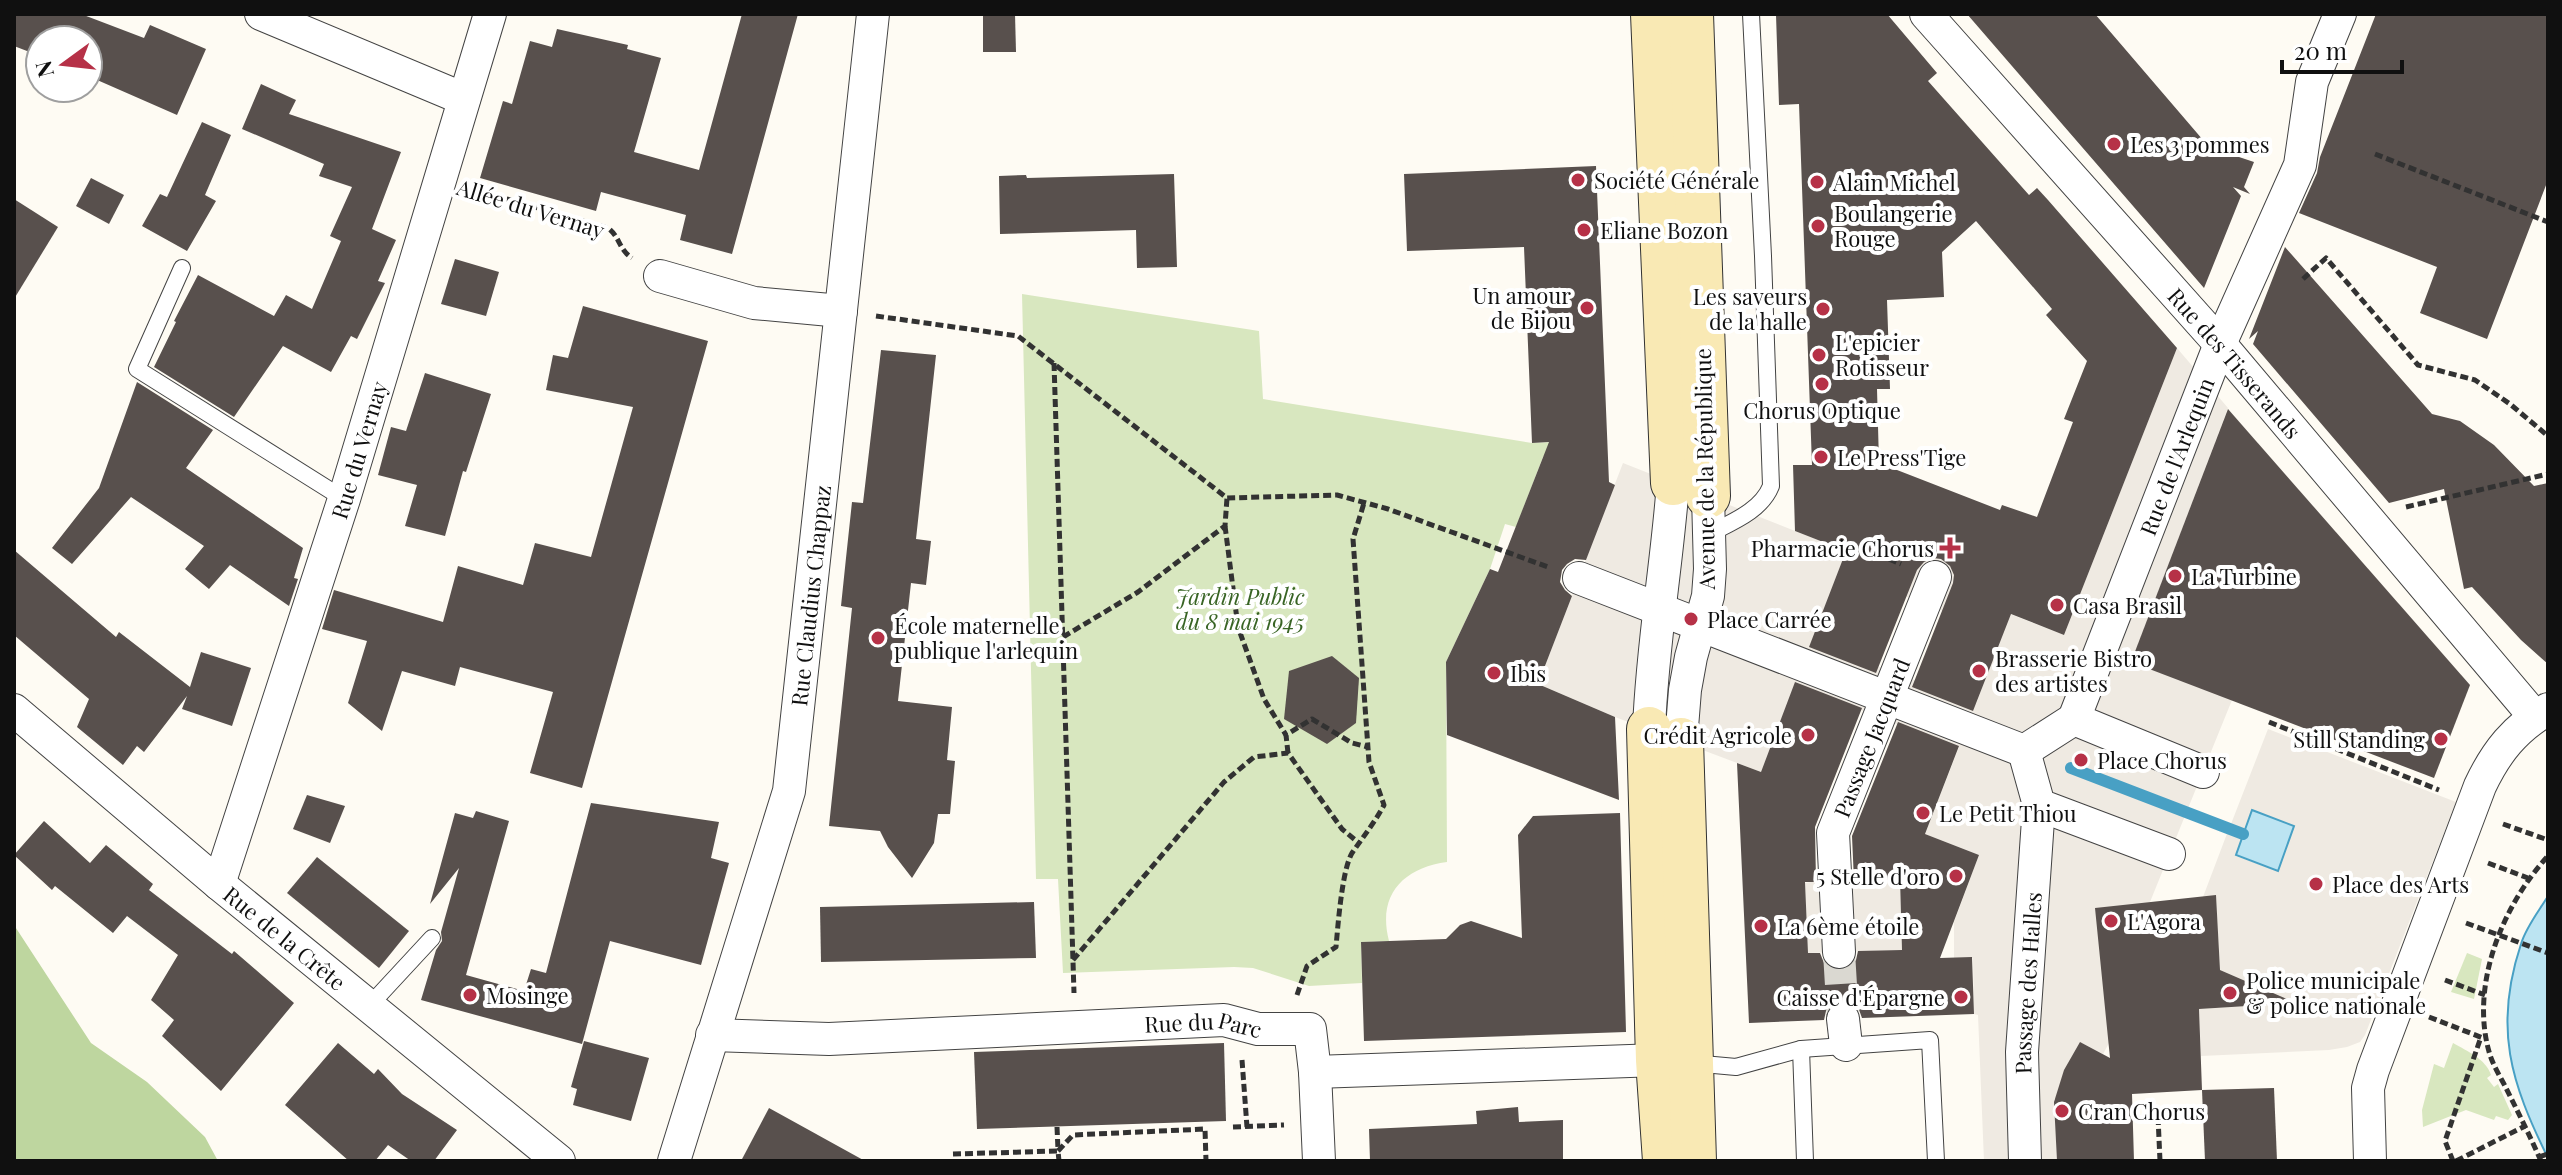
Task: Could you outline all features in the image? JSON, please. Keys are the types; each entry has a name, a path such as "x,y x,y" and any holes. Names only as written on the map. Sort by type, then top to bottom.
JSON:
{"main road":[{"name":"Avenue de la République","path":"1653,14 1696,505"},
{"name":"Avenue de la République","path":"1691,14 1696,505"},
{"name":"Avenue de la République","path":"1665,734 1674,1061 1665,1161"},
{"name":"Avenue de la République","path":"1674,1061 1694,1161"}],"street":[{"path":"261,14 464,99"},
{"name":"Rue du Vernay","path":"219,884 344,499 490,14"},
{"name":"Rue Claudius Chappaz","path":"674,1161 789,791 873,14"},
{"name":"Rue des Tisserands","path":"1926,14 2542,713"},
{"name":"Rue de l'Arlequin","path":"2074,719 2220,344 2300,165 2312,82 2340,14"},
{"path":"660,276 754,303 841,311"},
{"name":"Avenue de la République","path":"1665,734 1651,671 1658,607 1666,557 1696,505"},
{"name":"Avenue de la République","path":"1665,734 1685,690 1708,596 1696,505"},
{"name":"Passage Jacquard","path":"1839,952 1833,833 1935,577"},
{"path":"1579,578 2024,751 2074,719 2203,772"},
{"name":"Rue de la Crête","path":"14,710 219,884 559,1161"},
{"path":"2370,1161 2368,1088 2373,1070 2485,775 2501,747 2542,713"},
{"name":"Passage des Halles","path":"2024,751 2039,805 2022,1052 2025,1161"},
{"path":"2039,805 2169,854"},
{"name":"Rue du Parc","path":"712,1035 829,1039 1224,1020 1258,1029 1310,1029 1315,1072"},
{"path":"1319,1161 1315,1072 1674,1061"}],"lane":[{"path":"1696,505 1748,513 1768,495 1771,486 1751,14"},
{"path":"182,268 137,369 344,499"},
{"path":"369,1006 432,938"},
{"path":"1674,1061 1736,1067 1801,1049 1844,1032 1930,1040 1936,1161"},
{"path":"1801,1049 1805,1161"}],"path":[{"path":"2375,154 2548,222"},
{"name":"Allée du Vernay","path":"439,180 608,228 617,237 622,250 660,276"},
{"path":"2303,279 2326,258 2418,365 2475,380 2548,436"},
{"path":"841,311 1011,333 1028,341 1227,498 1337,495 1579,578"},
{"path":"1054,362 1075,1028"},
{"path":"2366,516 2548,474"},
{"path":"1227,498 1225,526 1238,627 1264,699 1286,735 1288,753 1342,829 1360,844"},
{"path":"1295,1029 1293,1006 1307,966 1336,947 1350,855 1384,805 1369,762 1353,539 1364,503"},
{"path":"1063,637 1138,592 1225,526"},
{"path":"1286,735 1312,719 1352,743 1368,747"},
{"path":"2269,722 2370,765 2449,794"},
{"path":"1073,961 1224,782 1254,757 1288,753"},
{"path":"2504,824 2548,840"},
{"path":"2525,1126 2454,1161 2445,1141 2484,1039 2489,965 2499,934 2511,904 2528,878 2548,856"},
{"path":"2488,863 2528,878"},
{"path":"2453,917 2548,953"},
{"path":"2444,980 2485,995"},
{"path":"2419,1014 2484,1039 2540,1159 2548,1154"},
{"path":"1240,1024 1247,1127"},
{"path":"2158,1117 2160,1161"},
{"path":"1233,1127 1318,1123"},
{"path":"1057,1127 1059,1161"},
{"path":"953,1154 1058,1151 1073,1135 1208,1128 1206,1161"}],"green space":[{"name":"Jardin Public du 8 mai 1945","path":"1022,294 1259,331 1263,399 1532,443 1554,442 1543,457 1516,527 1505,524 1490,569 1446,662 1447,862 1418,870 1397,886 1387,910 1389,941 1361,942 1362,983 1309,986 1253,968 1234,967 1063,973 1058,879 1036,879"},
{"path":"14,925 91,1043 147,1082 205,1137 218,1161 14,1161"},
{"path":"2467,953 2482,959 2474,999 2451,992"},
{"path":"2453,1043 2489,1069 2491,1075 2487,1078 2494,1087 2498,1084 2512,1115 2508,1120 2496,1116 2494,1120 2466,1110 2423,1127 2422,1110 2434,1064 2444,1068"}],"shaded area":[{"path":"2177,348 2228,408 2132,661 2232,700 2150,902 2109,1043 2103,1054 2082,1043 2060,1097 2054,1099 2057,1161 1984,1161 1973,958 1954,958 1954,922 1979,855 1925,834 1959,747 1887,721 1842,835 1845,881 1900,879 1902,950 1808,953 1805,883 1819,881 1818,830 1866,712 1795,684 1761,772 1615,717 1538,684 1623,463 1846,551 1812,640 1882,668 1910,598 1902,595 1897,539 1978,569 1948,613 1932,607 1904,676 1976,704 2010,614 2064,635"},
{"name":"Place des Arts","path":"2268,729 2456,802 2360,1042 2329,1050 2201,1056 2199,1009 2249,1006 2257,986 2220,970 2216,897 2203,897 2228,831 2243,836 2236,856 2277,871 2294,826 2253,810 2245,829 2231,824"}],"water":[{"path":"2252,810 2294,826 2278,871 2236,855"},
{"path":"2548,896 2548,1158 2524,1105 2510,1054 2507,1029 2508,1002 2521,944"}],"building":[{"path":"14,14 81,14 144,38 150,25 206,49 177,115 104,83 104,24 24,24 24,50 14,46"},
{"path":"742,14 798,14 732,254 680,240 686,215 601,192 596,211 480,178 503,101 512,104 530,41 552,47 557,29 628,45 627,49 661,58 634,152 699,170"},
{"path":"983,14 1015,14 1016,52 983,52"},
{"path":"1887,14 1937,73 1928,81 2029,195 2037,188 2177,348 2064,635 2011,614 1973,711 1912,687 1953,583 1950,566 1941,559 1924,562 1917,570 1876,673 1809,647 1846,551 1795,531 1793,465 1812,465 1799,104 1779,105 1776,15","holes":["1976,221 2052,309 2046,315 2087,361 2064,419 2073,422 2037,517 2002,505 2000,510 1879,463 1877,389 1890,389 1887,300 1944,297 1942,252"]},
{"path":"1967,14 2095,14 2209,147 2254,162 2244,187 2250,194 2233,187 2241,196 2204,288"},
{"path":"2376,14 2548,14 2548,180 2487,339 2420,313 2437,267 2299,213"},
{"path":"261,84 296,100 289,114 401,152 372,229 396,240 378,281 385,283 357,339 351,336 331,372 283,346 234,417 154,367 174,321 198,275 274,316 286,295 312,309 341,241 330,236 352,187 319,176 324,164 242,129"},
{"path":"202,122 231,135 205,195 216,201 187,251 142,226 160,194 167,197"},
{"path":"1596,166 1609,482 1615,485 1586,560 1575,559 1562,570 1560,582 1572,596 1538,684 1615,717 1619,800 1447,735 1446,662 1490,569 1498,572 1549,442 1532,443 1524,247 1407,251 1404,174"},
{"path":"1174,174 1177,267 1137,268 1136,230 1000,234 999,176"},
{"path":"91,178 124,195 109,224 76,206"},
{"path":"14,199 58,227 14,299"},
{"path":"2285,247 2432,414 2460,421 2494,445 2534,486 2548,483 2548,664 2472,587 2464,589 2444,489 2389,503 2253,344 2258,331 2249,339"},
{"path":"455,259 499,272 486,316 441,304"},
{"path":"583,306 708,341 582,788 530,773 553,692 460,667 455,686 402,671 382,731 348,703 367,641 322,629 334,590 443,622 458,566 523,585 535,543 591,557 633,407 546,390 553,355 568,358"},
{"path":"881,350 936,355 916,539 931,541 926,585 911,583 898,701 952,707 947,760 955,761 950,814 938,814 934,843 912,878 880,831 829,826 852,608 841,606 852,502 863,503"},
{"path":"425,373 491,394 466,472 463,471 445,536 405,526 417,485 378,475 391,427 406,431"},
{"path":"137,382 213,430 186,468 303,548 294,578 298,579 289,606 230,565 209,589 185,569 204,546 131,497 72,564 52,548 99,488"},
{"path":"2228,409 2470,685 2434,778 2131,662"},
{"path":"14,550 116,637 119,632 190,687 201,652 251,668 232,726 182,709 187,696 144,752 137,746 123,765 77,727 89,699 14,635"},
{"path":"1332,656 1359,678 1356,723 1327,744 1284,719 1289,671"},
{"path":"1795,682 1862,708 1815,827 1816,882 1805,882 1808,953 1820,953 1824,963 1839,971 1850,967 1858,951 1902,950 1900,879 1854,881 1852,836 1898,722 1959,746 1925,834 1979,855 1940,958 1972,957 1974,1014 1862,1018 1858,1007 1842,1000 1831,1004 1824,1020 1749,1023 1737,763 1761,772"},
{"path":"307,795 345,806 330,843 293,829"},
{"path":"591,803 719,822 711,858 729,863 701,965 610,941 582,1044 421,1000 436,950 442,941 441,932 459,868 430,904 455,813 473,818 476,811 509,821 466,975 524,991 531,969 546,973"},
{"path":"1620,813 1626,1032 1364,1041 1361,942 1446,939 1460,925 1471,921 1522,938 1518,835 1533,816"},
{"path":"44,821 90,863 106,845 153,884 149,890 232,954 234,951 294,1003 221,1091 162,1036 174,1020 151,1000 178,955 127,916 113,933 55,886 52,890 14,855"},
{"path":"317,857 409,931 379,968 287,893"},
{"path":"2216,895 2220,970 2296,1003 2199,1009 2202,1090 2132,1094 2134,1161 2057,1161 2054,1102 2064,1070 2080,1042 2110,1058 2095,908"},
{"path":"1034,902 1036,958 821,962 820,907"},
{"path":"584,1041 649,1058 631,1121 573,1105 577,1089 571,1087"},
{"path":"338,1043 374,1074 378,1069 402,1094 457,1130 434,1161 411,1161 388,1145 375,1161 349,1161 285,1105"},
{"path":"1224,1043 1226,1121 977,1129 974,1052"},
{"path":"2274,1088 2277,1161 2205,1161 2202,1090"},
{"path":"1518,1107 1519,1122 1563,1120 1563,1161 1370,1161 1369,1129 1477,1124 1476,1111"},
{"path":"769,1108 865,1161 741,1161"}],"waterway":[{"path":"2071,768 2243,834"}],"tunnel":[{"path":"1839,952 1843,1019"}],"place":[{"name":"Les 3 pommes","path":"2114,144"},
{"name":"Société Générale","path":"1578,180"},
{"name":"Alain Michel","path":"1817,182"},
{"name":"Boulangerie Rouge","path":"1818,226"},
{"name":"Eliane Bozon","path":"1584,230"},
{"name":"Un amour de Bijou","path":"1587,308"},
{"name":"Les saveurs de la halle","path":"1823,309"},
{"name":"L'epicier Rotisseur","path":"1819,355"},
{"name":"Chorus Optique","path":"1822,384"},
{"name":"Le Press'Tige","path":"1821,457"},
{"name":"Pharmacie Chorus","path":"1950,548"},
{"name":"La Turbine","path":"2175,576"},
{"name":"Casa Brasil","path":"2057,605"},
{"name":"Place Carrée","path":"1691,619"},
{"name":"École maternelle publique l'arlequin","path":"878,638"},
{"name":"Brasserie Bistro des artistes","path":"1979,671"},
{"name":"Ibis","path":"1494,673"},
{"name":"Crédit Agricole","path":"1808,735"},
{"name":"Still Standing","path":"2441,739"},
{"name":"Place Chorus","path":"2081,760"},
{"name":"Le Petit Thiou","path":"1923,813"},
{"name":"5 Stelle d'oro","path":"1956,876"},
{"name":"Place des Arts","path":"2316,884"},
{"name":"L'Agora","path":"2111,921"},
{"name":"La 6ème étoile","path":"1761,926"},
{"name":"Police municipale & police nationale","path":"2230,993"},
{"name":"Mosinge","path":"470,995"},
{"name":"Caisse d'Épargne","path":"1961,997"},
{"name":"Cran Chorus","path":"2062,1111"}]}
